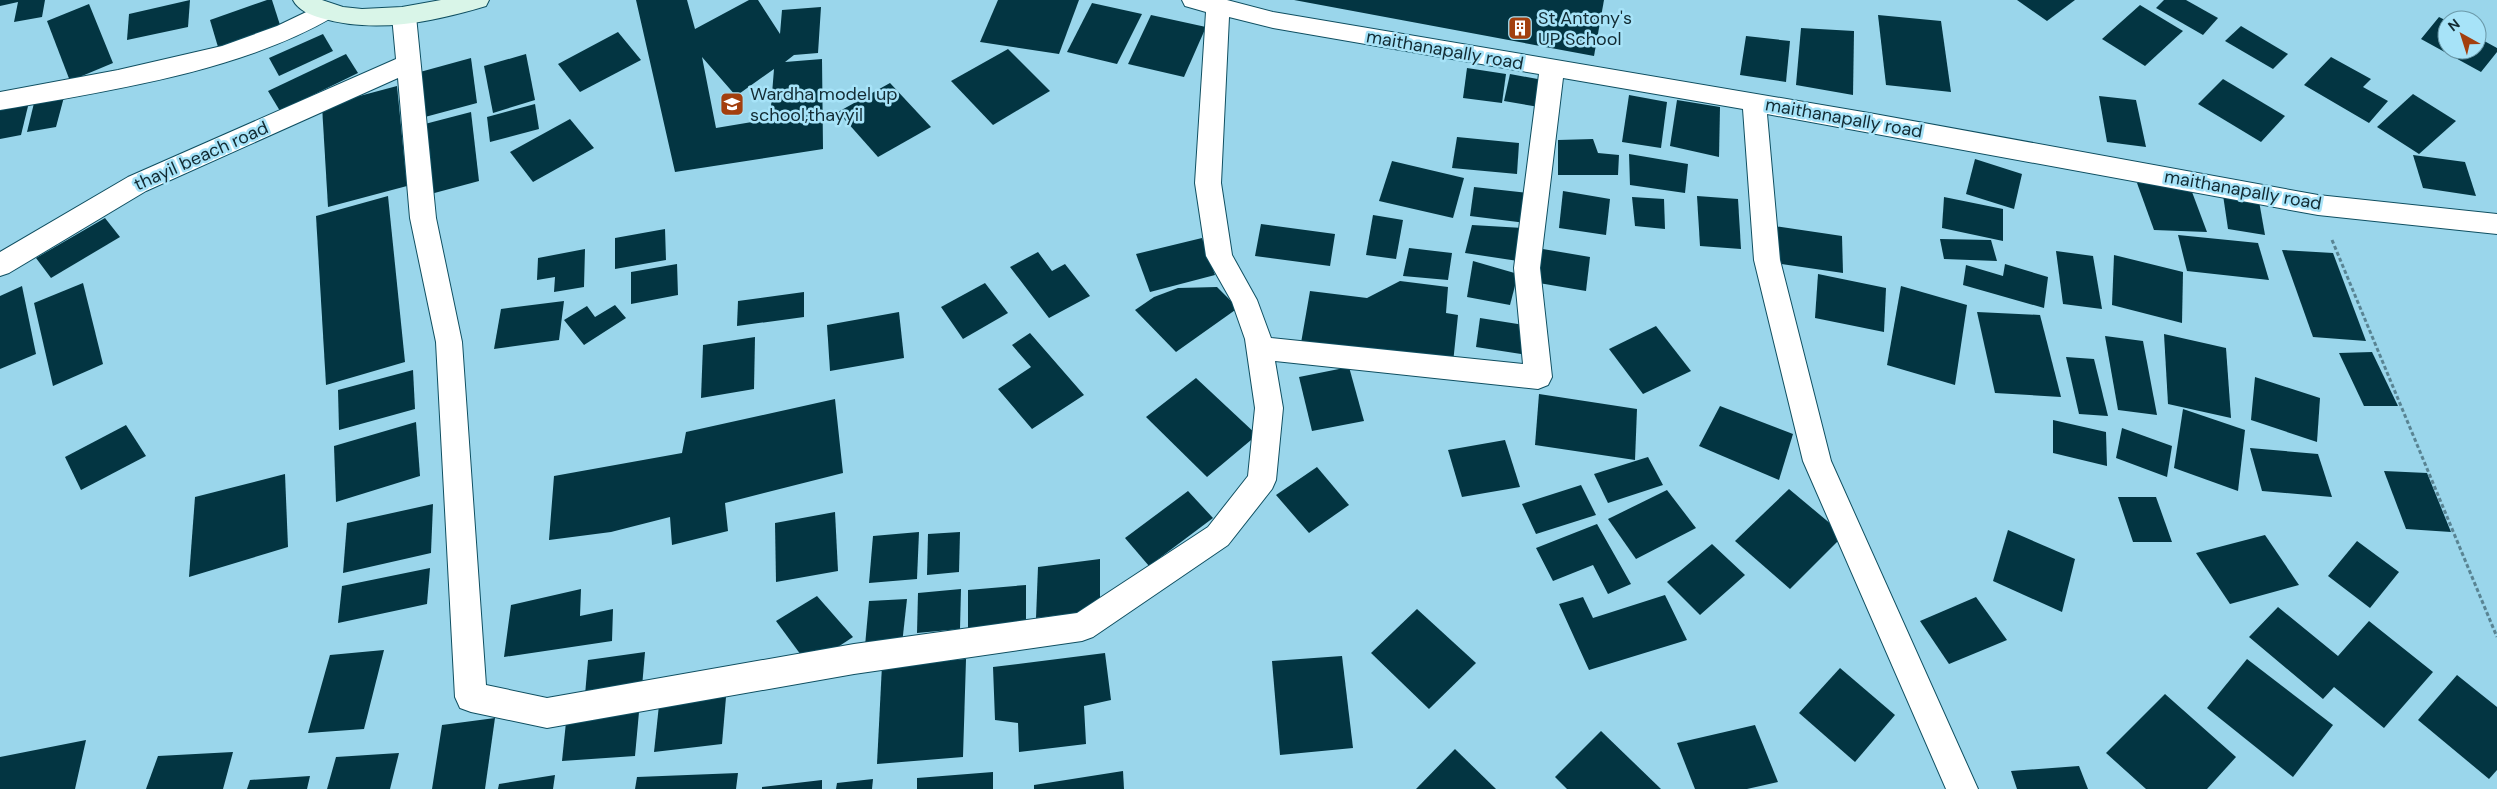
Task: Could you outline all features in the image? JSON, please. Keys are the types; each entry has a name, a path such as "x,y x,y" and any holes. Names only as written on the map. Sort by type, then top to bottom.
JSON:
{"main road":[{"path":"304,0 325,11 370,17 404,16 478,0"}],"street":[{"path":"404,16 423,218 449,342 471,697 547,712 854,659 1082,627 1218,536 1262,480 1269,408 1260,348 1244,300 1219,256 1208,183 1206,3"},
{"name":"maithanapally road","path":"1206,3 1273,20 1754,102 2318,205 2487,222"},
{"path":"0,101 85,86 227,55 298,28 325,11"},
{"name":"thayil beach road","path":"0,265 137,184 409,62"},
{"path":"1260,348 1538,377 1528,268 1552,68"},
{"path":"1754,102 1767,260 1817,461 1962,789"},
{"path":"2487,222 2497,237"}],"path":[{"path":"2318,205 2491,628 2497,637"}],"building":[{"path":"0,0 45,0 42,17 14,22 18,2 0,6"},
{"path":"190,0 188,27 127,40 129,14"},
{"path":"267,0 272,0 280,25 218,47 210,20"},
{"path":"636,0 687,0 695,29 749,0 758,0 780,34 782,10 821,7 818,53 794,55 785,62 822,59 823,149 675,172","holes":["702,57 736,96 774,69 770,119 716,128"]},
{"path":"998,0 1079,0 1059,54 980,42"},
{"name":"St Antony's UP School","path":"1294,0 1604,0 1594,56"},
{"path":"2017,0 2075,0 2047,21"},
{"path":"2164,0 2186,0 2218,18 2203,35 2156,8"},
{"path":"1092,3 1142,14 1117,64 1067,52"},
{"path":"89,4 113,63 70,81 47,21"},
{"path":"2140,5 2183,31 2145,66 2102,39"},
{"path":"1151,15 1206,27 1184,77 1128,64"},
{"path":"1878,15 1941,21 1951,92 1886,85"},
{"path":"2437,19 2437,48 2421,39"},
{"path":"2241,26 2288,54 2273,69 2225,41"},
{"path":"1801,28 1854,31 1853,95 1796,85"},
{"path":"618,32 641,60 580,92 558,64"},
{"path":"323,34 333,51 279,76 269,58"},
{"path":"1746,36 1790,41 1786,82 1740,75"},
{"path":"2487,42 2497,48 2497,52 2481,72 2459,60 2487,60"},
{"path":"1008,49 1050,91 993,125 951,81"},
{"path":"346,54 358,73 280,111 268,91"},
{"path":"526,54 535,100 493,113 484,66"},
{"path":"2331,57 2371,79 2363,87 2388,101 2369,123 2304,85"},
{"path":"471,58 477,103 425,117 420,72"},
{"path":"1467,68 1506,74 1502,103 1463,98"},
{"path":"1510,74 1543,80 1539,107 1504,101"},
{"path":"2223,79 2285,116 2261,142 2198,104"},
{"path":"890,83 931,127 878,157 838,112"},
{"path":"397,86 407,186 328,207 322,106"},
{"path":"2413,94 2456,121 2419,154 2377,127"},
{"path":"1629,95 1667,102 1661,148 1622,142"},
{"path":"2099,96 2136,100 2146,147 2107,142"},
{"path":"64,97 56,127 27,132 34,103"},
{"path":"1677,100 1720,107 1719,157 1670,146"},
{"path":"29,102 21,135 0,139 0,107"},
{"path":"535,104 539,129 490,142 487,117"},
{"path":"471,112 479,181 427,195 421,125"},
{"path":"570,119 594,148 533,182 510,152"},
{"path":"1457,137 1519,143 1517,174 1452,168"},
{"path":"1593,139 1598,153 1619,155 1618,175 1558,175 1558,140"},
{"path":"1629,154 1688,164 1685,193 1630,185"},
{"path":"2413,155 2465,162 2476,196 2423,188"},
{"path":"1975,159 2022,174 2014,209 1966,194"},
{"path":"1392,161 1464,178 1453,218 1379,201"},
{"path":"2137,183 2189,184 2207,232 2154,230"},
{"path":"1474,187 1528,193 1526,223 1470,216"},
{"path":"1563,191 1610,199 1606,235 1559,228"},
{"path":"2223,195 2259,201 2265,235 2228,229"},
{"path":"388,196 405,362 326,385 316,216"},
{"path":"1697,196 1738,199 1741,249 1700,246"},
{"path":"1632,197 1664,199 1665,229 1635,226"},
{"path":"1944,197 2003,209 2003,241 1942,228"},
{"path":"1373,215 1403,220 1396,259 1366,255"},
{"path":"105,218 120,237 51,278 36,258"},
{"path":"1261,224 1335,234 1330,266 1255,256"},
{"path":"1472,225 1523,228 1518,261 1465,253"},
{"path":"1774,226 1842,236 1843,273 1774,263"},
{"path":"665,229 666,260 615,269 615,238"},
{"path":"2178,235 2258,243 2269,280 2187,271"},
{"path":"1202,238 1215,275 1150,292 1136,254"},
{"path":"1940,239 1991,240 1997,261 1944,259"},
{"path":"1409,248 1452,253 1448,280 1403,276"},
{"path":"1537,248 1590,257 1586,291 1533,282"},
{"path":"585,249 584,287 554,292 555,277 537,280 538,258"},
{"path":"2282,250 2333,253 2366,341 2313,337"},
{"path":"2056,251 2093,256 2102,309 2063,304"},
{"path":"1038,252 1052,271 1065,264 1090,296 1049,318 1010,267"},
{"path":"2114,255 2183,272 2182,323 2112,305"},
{"path":"1473,261 1518,274 1510,305 1467,297"},
{"path":"677,264 678,295 631,304 631,272"},
{"path":"2005,264 2048,277 2044,308 1963,285 1966,265 2003,276"},
{"path":"1818,274 1886,288 1884,332 1815,318"},
{"path":"1400,281 1448,287 1446,313 1458,315 1453,363 1301,343 1310,291 1367,298"},
{"path":"83,283 103,364 53,386 34,303"},
{"path":"985,283 1008,313 963,339 941,307"},
{"path":"22,286 36,354 0,369 0,296"},
{"path":"1901,286 1967,305 1955,385 1887,365"},
{"path":"1217,287 1238,308 1176,352 1135,310 1154,297 1178,288"},
{"path":"804,292 804,317 737,326 738,301"},
{"path":"564,301 559,340 494,349 501,309"},
{"path":"615,305 626,318 584,345 564,320 587,306 595,317"},
{"path":"899,312 904,358 830,371 827,325"},
{"path":"1977,312 2040,315 2061,397 1995,393"},
{"path":"1480,318 1524,325 1521,354 1476,347"},
{"path":"1656,326 1691,371 1643,394 1609,349"},
{"path":"1030,333 1084,395 1032,429 998,389 1031,367 1012,345"},
{"path":"2164,334 2226,348 2231,418 2168,404"},
{"path":"2105,336 2143,341 2157,415 2118,410"},
{"path":"755,337 754,389 701,398 703,345"},
{"path":"2372,352 2398,406 2364,406 2339,353"},
{"path":"2066,357 2094,359 2108,416 2079,414"},
{"path":"1349,367 1364,421 1312,431 1299,377"},
{"path":"413,370 415,409 339,430 338,390"},
{"path":"2255,377 2320,398 2317,442 2251,420"},
{"path":"1196,378 1257,435 1207,477 1146,417"},
{"path":"1539,394 1637,409 1635,460 1535,445"},
{"path":"835,399 843,473 725,503 728,531 672,545 670,517 611,532 549,540 554,476 682,453 686,432"},
{"path":"1720,406 1793,434 1779,480 1699,446"},
{"path":"2183,409 2245,430 2238,491 2174,468"},
{"path":"2053,420 2106,432 2107,466 2053,453"},
{"path":"416,422 420,476 336,502 334,446"},
{"path":"126,425 146,456 81,490 65,457"},
{"path":"2122,428 2172,446 2167,477 2116,458"},
{"path":"1505,440 1520,487 1462,497 1448,450"},
{"path":"2250,448 2318,454 2332,497 2262,491"},
{"path":"1648,457 1663,485 1608,503 1594,474"},
{"path":"1317,467 1349,505 1309,533 1276,495"},
{"path":"2384,471 2427,473 2451,532 2406,529"},
{"path":"285,474 288,547 189,577 195,497"},
{"path":"1581,485 1596,515 1536,534 1522,504"},
{"path":"1789,489 1844,535 1790,589 1735,541"},
{"path":"1667,490 1696,528 1636,559 1608,519"},
{"path":"1188,491 1213,518 1149,566 1125,538"},
{"path":"2118,497 2156,497 2172,542 2133,542"},
{"path":"433,504 431,553 343,573 347,523"},
{"path":"835,512 838,571 776,582 775,523"},
{"path":"1597,524 1631,584 1608,594 1593,565 1553,581 1536,548"},
{"path":"2008,530 2075,559 2062,612 1993,581"},
{"path":"919,532 917,579 869,583 873,536"},
{"path":"960,532 959,572 927,575 928,534"},
{"path":"2265,535 2299,585 2230,604 2196,553"},
{"path":"2357,541 2399,572 2370,608 2328,576"},
{"path":"1712,544 1745,575 1700,615 1667,582"},
{"path":"1100,559 1100,610 1036,618 1038,567"},
{"path":"430,568 427,604 338,623 342,586"},
{"path":"1026,585 1026,625 968,631 968,590"},
{"path":"581,589 580,616 613,609 612,641 504,657 511,605"},
{"path":"961,589 960,629 917,633 918,593"},
{"path":"1665,595 1687,640 1589,670 1559,604 1583,597 1593,618"},
{"path":"817,596 853,637 809,666 776,621"},
{"path":"1976,597 2007,640 1949,664 1920,621"},
{"path":"907,599 902,644 865,646 869,601"},
{"path":"2278,607 2338,656 2369,621 2433,672 2384,728 2334,687 2323,699 2249,637"},
{"path":"1417,609 1476,663 1429,709 1371,653"},
{"path":"384,650 364,729 308,733 330,655"},
{"path":"645,652 642,687 585,695 588,660"},
{"path":"1105,653 1111,700 1084,706 1086,744 1019,752 1018,723 995,720 993,667"},
{"path":"1342,656 1353,748 1280,755 1272,661"},
{"path":"966,659 963,757 877,764 882,665"},
{"path":"2247,659 2333,725 2293,777 2207,708"},
{"path":"1840,668 1895,715 1855,762 1799,713"},
{"path":"2457,675 2497,707 2497,770 2489,779 2418,720"},
{"path":"2165,694 2236,757 2207,789 2146,789 2106,753"},
{"path":"726,697 722,744 654,752 659,705"},
{"path":"639,712 635,756 562,761 566,722"},
{"path":"495,718 485,789 432,789 442,725"},
{"path":"1755,725 1778,782 1747,789 1695,789 1677,743"},
{"path":"1601,731 1661,789 1567,789 1555,777"},
{"path":"86,740 75,789 0,789 0,757"},
{"path":"1455,749 1496,789 1416,789"},
{"path":"233,752 223,789 146,789 158,756"},
{"path":"399,753 390,789 327,789 336,757"},
{"path":"2079,766 2088,789 2017,789 2011,771"},
{"path":"1123,771 1124,789 1034,789 1034,785"},
{"path":"993,772 993,789 917,789 917,778"},
{"path":"738,773 736,789 635,789 637,777"},
{"path":"555,775 553,789 498,789 499,784"},
{"path":"310,776 307,789 247,789 250,780"},
{"path":"873,779 872,789 836,789 837,783"},
{"path":"822,780 822,789 762,789 762,787"}],"place":[{"name":"St Antony's UP School","path":"1520,28"},
{"name":"Wardha model up school,thayyil","path":"732,104"}]}
